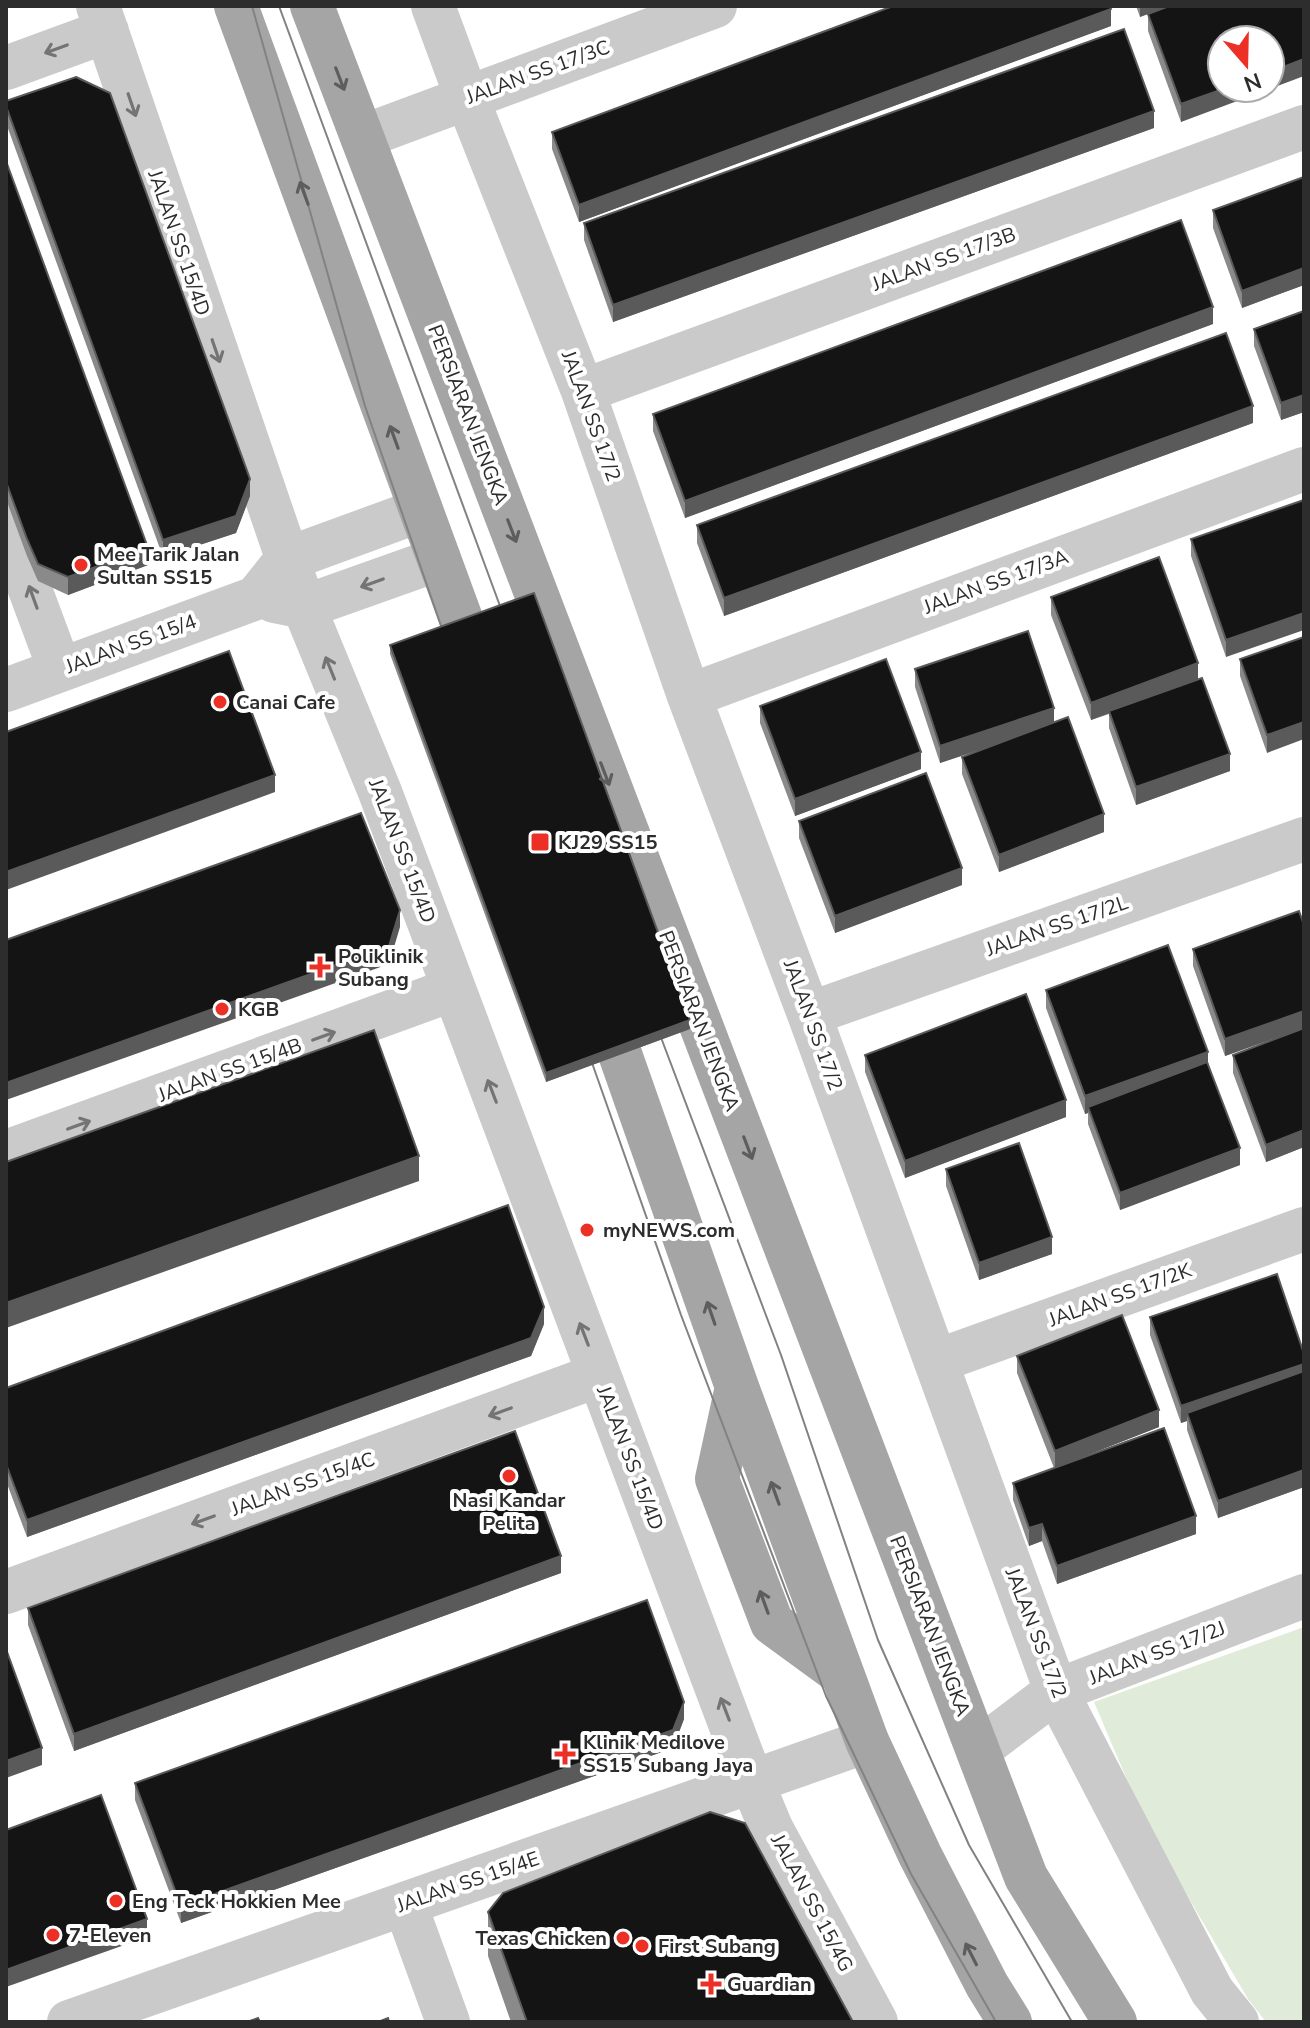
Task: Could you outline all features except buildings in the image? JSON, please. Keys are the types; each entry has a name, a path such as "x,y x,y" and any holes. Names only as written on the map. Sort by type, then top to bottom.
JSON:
{"main road":[{"path":"236,6 464,627"},
{"name":"PERSIARAN JENGKA","path":"312,6 1026,1877 1115,2022"},
{"path":"614,1037 737,1387 717,1479 772,1623 839,1672 920,1855 987,1985 1010,2022"}],"street":[{"name":"JALAN SS 17/2","path":"433,6 583,391 689,696 937,1361 1056,1691 1212,1991 1237,2022"},
{"name":"JALAN SS 17/3C","path":"362,137 715,6"},
{"path":"6,68 102,18"},
{"name":"JALAN SS 15/4D","path":"102,18 304,607 380,792 752,1782"},
{"name":"JALAN SS 17/3B","path":"583,391 1304,127"},
{"name":"JALAN SS 17/3A","path":"689,696 1304,469"},
{"path":"421,510 287,559 256,598 304,607 439,559"},
{"path":"6,525 60,670"},
{"name":"JALAN SS 15/4","path":"6,690 256,598"},
{"name":"JALAN SS 17/2L","path":"809,1014 1304,839"},
{"name":"JALAN SS 15/4B","path":"6,1152 454,989"},
{"name":"JALAN SS 17/2K","path":"937,1361 1304,1229"},
{"name":"JALAN SS 15/4C","path":"6,1592 599,1375"},
{"name":"JALAN SS 17/2J","path":"978,1750 1056,1691 1304,1596"},
{"name":"JALAN SS 15/4E","path":"69,2022 867,1741"},
{"name":"JALAN SS 15/4G","path":"752,1782 771,1828 876,2022"},
{"path":"405,1904 448,2022"}],"green space":[{"path":"1304,1627 1304,2022 1266,2022 1248,1999 1148,1829 1094,1702"}],"tram line":[{"path":"252,6 365,406 448,646"},
{"path":"279,6 507,625"},
{"path":"654,1019 781,1355 878,1640 969,1845 1072,2022"},
{"path":"585,1043 681,1315 826,1696 911,1874 996,2022"}],"place":[{"name":"Mee Tarik Jalan Sultan SS15","path":"81,565"},
{"name":"Canai Cafe","path":"220,702"},
{"name":"KJ29 SS15","path":"540,842"},
{"name":"Poliklinik Subang","path":"320,967"},
{"name":"KGB","path":"222,1009"},
{"name":"myNEWS.com","path":"587,1230"},
{"name":"Nasi Kandar Pelita","path":"509,1476"},
{"name":"Klinik Medilove SS15 Subang Jaya","path":"565,1754"},
{"name":"Eng Teck Hokkien Mee","path":"116,1901"},
{"name":"7-Eleven","path":"53,1935"},
{"name":"Texas Chicken","path":"623,1938"},
{"name":"First Subang","path":"642,1946"},
{"name":"Guardian","path":"711,1984"}]}
